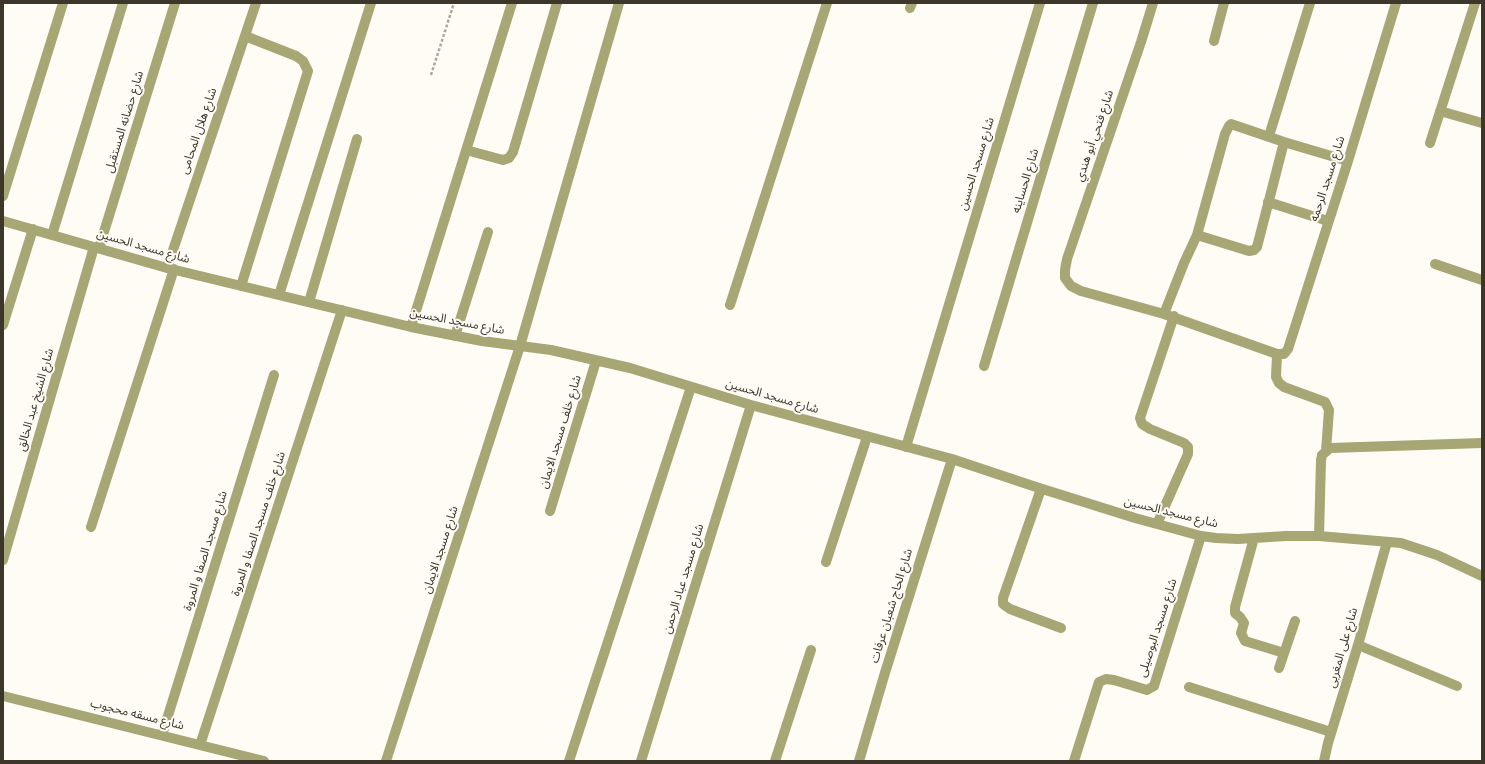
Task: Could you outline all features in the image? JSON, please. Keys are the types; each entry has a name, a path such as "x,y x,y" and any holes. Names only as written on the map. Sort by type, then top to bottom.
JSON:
{"street":[{"path":"3,196 63,3"},
{"path":"52,235 123,3"},
{"name":"شارع حضانه المستقبل","path":"96,248 175,3"},
{"name":"شارع هلال المحامى","path":"91,528 170,269 256,3"},
{"path":"279,295 371,3"},
{"path":"411,327 512,3"},
{"path":"466,150 503,160 509,158 513,152 557,3"},
{"name":"شارع مسجد الايمان","path":"386,761 520,346 619,3"},
{"path":"730,305 827,3"},
{"name":"شارع مسجد الحسين","path":"906,447 1040,3"},
{"name":"شارع الحساينه","path":"984,366 1093,3"},
{"name":"شارع فتحي أبو هندي","path":"1153,3 1067,259 1065,270 1066,278 1070,286 1081,291 1169,315"},
{"path":"1214,41 1224,3"},
{"path":"1269,136 1310,3"},
{"name":"شارع مسجد الرحمه","path":"1277,354 1284,354 1288,349 1396,3"},
{"path":"1430,143 1475,3"},
{"path":"240,286 308,71 303,61 296,56 245,36"},
{"path":"1440,111 1482,123"},
{"path":"1158,524 1188,454 1188,447 1184,443 1150,430 1142,424 1140,418 1184,262 1197,235 1228,126 1231,124 1284,142 1348,160"},
{"path":"309,302 357,139"},
{"path":"1197,235 1249,251 1254,250 1257,247 1284,142"},
{"path":"1268,202 1328,221"},
{"name":"شارع مسجد الحسين","path":"3,220 170,269 411,327 482,341 551,350 630,368 751,405 952,459 1041,489 1201,536 1216,538 1319,536 1387,542 1426,551 1482,576"},
{"path":"3,325 32,229"},
{"path":"455,336 488,232"},
{"name":"شارع الشيخ عبد الخالق","path":"3,560 96,248"},
{"path":"1435,264 1482,280"},
{"name":"شارع خلف مسجد الصفا و المروة","path":"200,745 342,310"},
{"path":"1169,315 1277,354 1276,377 1279,383 1284,387 1326,402 1329,410 1326,450"},
{"name":"شارع خلف مسجد الايمان","path":"550,511 596,361"},
{"name":"شارع مسجد الصفا و المروة","path":"162,735 274,375"},
{"path":"569,761 691,387"},
{"name":"شارع مسجد عباد الرحمن","path":"641,761 751,405"},
{"path":"826,562 867,437"},
{"path":"1319,536 1321,460 1322,455 1326,450 1335,447 1482,443"},
{"name":"شارع الحاج شعبان عرفات","path":"860,761 884,676 952,459"},
{"path":"1041,489 1003,598 1003,604 1010,609 1062,628"},
{"name":"شارع مسجد البوصيلى","path":"1074,761 1100,682 1114,680 1147,690 1154,686 1201,536"},
{"path":"1254,538 1235,607 1235,613 1240,616 1244,623 1241,633 1245,640 1284,653"},
{"name":"شارع على المغربى","path":"1324,761 1331,732 1358,645 1387,542"},
{"path":"1280,668 1294,621"},
{"path":"1358,645 1457,686"},
{"path":"775,761 811,650"},
{"path":"1189,687 1331,732"},
{"name":"شارع مسقه محجوب","path":"3,696 264,761"}],"path":[{"path":"431,75 454,3"}]}
